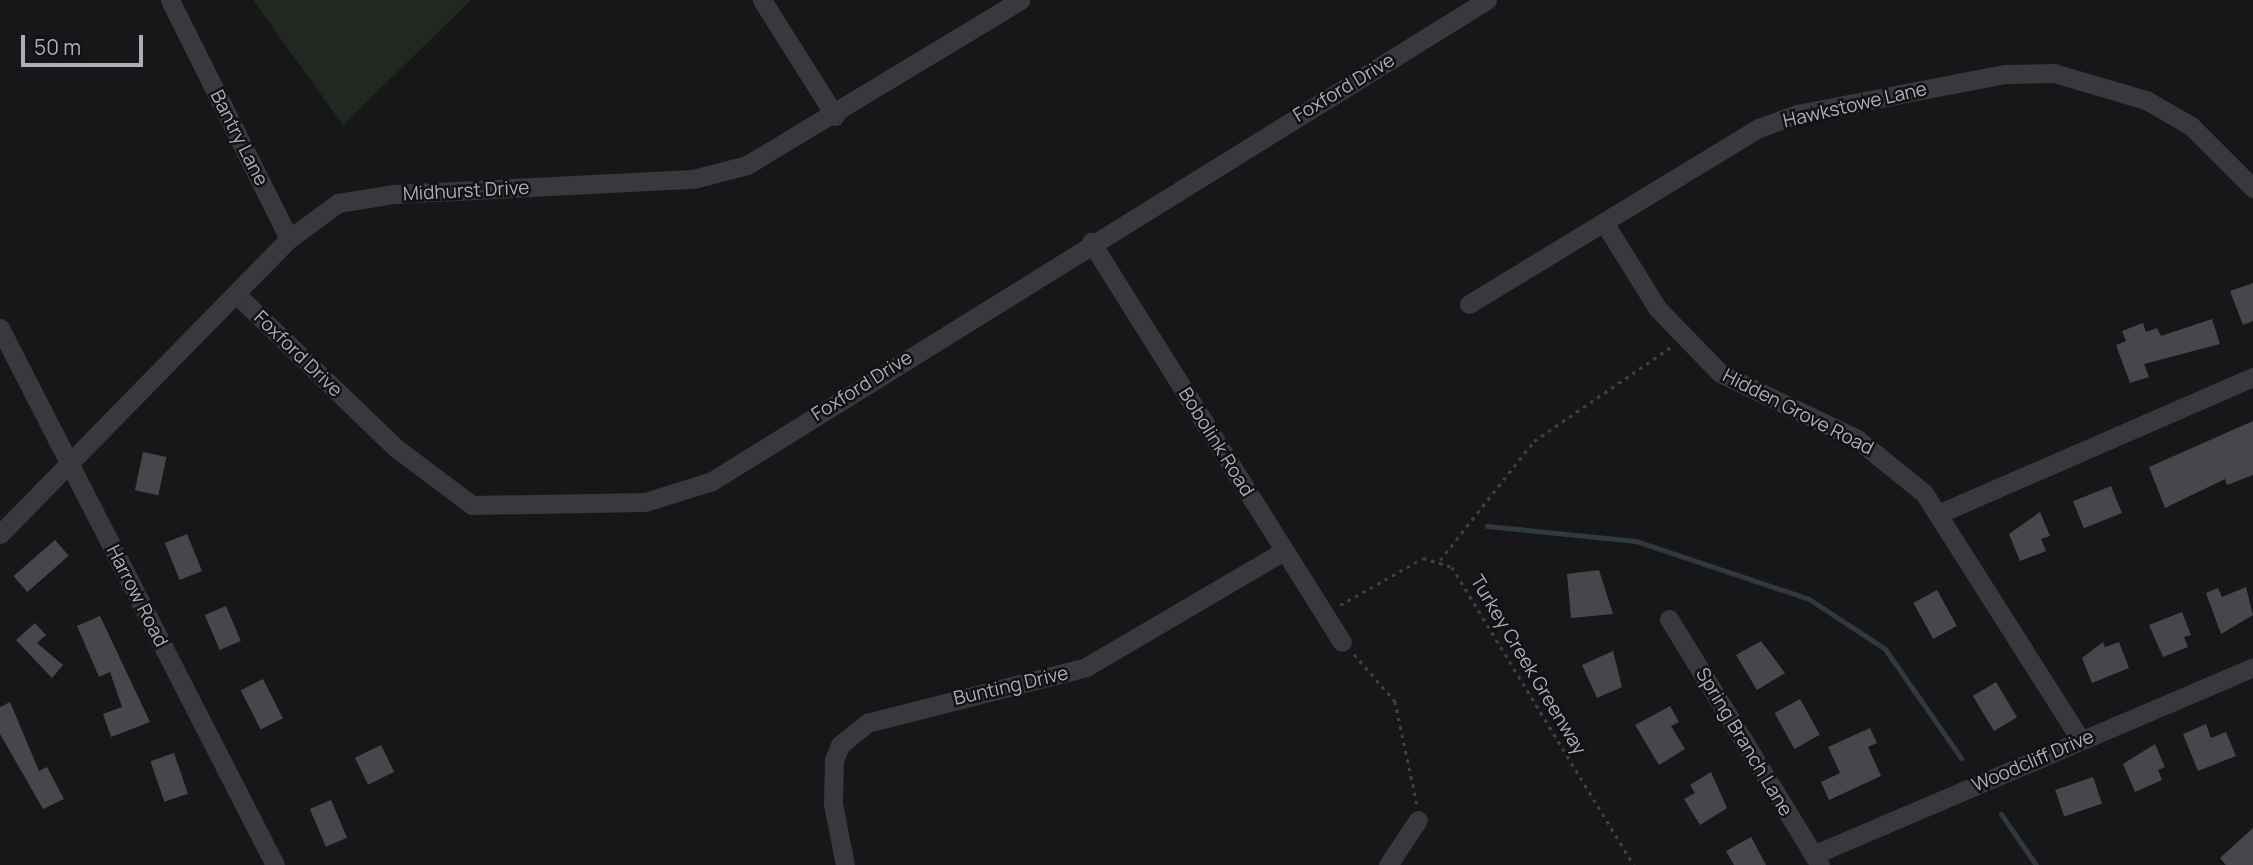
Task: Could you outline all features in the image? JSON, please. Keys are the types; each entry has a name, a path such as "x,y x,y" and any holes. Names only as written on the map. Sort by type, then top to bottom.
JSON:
{"street":[{"name":"Bantry Lane","path":"170,0 289,239"},
{"path":"762,0 835,116"},
{"name":"Midhurst Drive","path":"0,534 71,466 238,296 289,239 338,203 394,194 693,178 747,165 835,116 1020,0"},
{"name":"Foxford Drive","path":"238,296 396,448 472,505 645,502 712,481 1091,242 1487,0"},
{"name":"Hawkstowe Lane","path":"1469,304 1784,119 2005,74 2054,73 2146,100 2191,126 2253,188"},
{"name":"Hidden Grove Road","path":"1605,224 1682,340 1720,373 1894,462 1937,514 2081,740"},
{"name":"Bobolink Road","path":"1091,242 1342,642"},
{"name":"Harrow Road","path":"0,328 275,865"},
{"path":"1937,514 2253,377"},
{"name":"Bunting Drive","path":"845,865 833,804 834,760 840,745 867,723 1086,667 1284,551"},
{"name":"Spring Branch Lane","path":"1669,619 1816,860"},
{"name":"Woodcliff Drive","path":"1816,860 2081,740 2253,667"},
{"path":"1388,865 1418,820"}],"path":[{"path":"1325,615 1423,558 1440,560 1534,441 1682,340"},
{"name":"Turkey Creek Greenway","path":"1440,560 1452,567 1634,865"},
{"path":"1342,642 1395,701 1410,752 1418,820"}],"shaded area":[{"path":"253,0 471,0 343,125"}],"building":[{"path":"2253,283 2253,321 2243,325 2230,291"},
{"path":"2212,319 2220,344 2144,364 2149,377 2130,383 2116,345 2126,341 2122,331 2143,323 2146,332 2157,328 2161,336"},
{"path":"2253,421 2253,475 2227,485 2225,479 2165,508 2149,467"},
{"path":"143,452 166,457 158,495 135,490"},
{"path":"2111,486 2122,513 2084,528 2073,501"},
{"path":"2040,512 2050,536 2041,539 2046,551 2020,561 2009,534"},
{"path":"187,534 202,571 180,580 165,543"},
{"path":"55,540 69,556 27,592 13,576"},
{"path":"1599,570 1613,614 1571,618 1567,574"},
{"path":"2246,587 2253,615 2221,634 2206,593 2218,588 2222,597"},
{"path":"1937,590 1957,626 1933,639 1913,603"},
{"path":"226,606 241,641 220,650 205,615"},
{"path":"2182,612 2191,635 2184,637 2188,647 2163,657 2149,625"},
{"path":"100,616 150,722 111,737 103,714 122,707 110,672 99,677 77,626"},
{"path":"35,623 46,635 37,643 63,665 52,678 16,640"},
{"path":"1761,641 1785,673 1757,690 1736,655"},
{"path":"2103,642 2105,647 2119,642 2129,668 2092,683 2082,658"},
{"path":"1613,651 1622,687 1597,698 1582,665"},
{"path":"263,679 283,718 261,730 241,690"},
{"path":"1996,682 2017,717 1994,731 1973,696"},
{"path":"1800,699 1820,735 1795,749 1775,713"},
{"path":"10,702 39,771 47,767 64,799 43,809 0,734 0,707"},
{"path":"1670,706 1679,722 1671,726 1685,749 1659,765 1635,725"},
{"path":"2206,724 2211,738 2226,732 2236,756 2198,771 2183,734"},
{"path":"1870,728 1877,743 1868,747 1881,776 1829,800 1821,782 1840,773 1828,747"},
{"path":"2155,744 2165,767 2158,770 2162,780 2135,792 2123,764"},
{"path":"381,745 394,772 368,785 355,758"},
{"path":"174,753 188,794 164,802 150,761"},
{"path":"1711,772 1727,808 1700,825 1684,799 1695,793 1690,785"},
{"path":"2093,777 2102,803 2064,816 2055,790"},
{"path":"331,800 347,838 326,847 310,809"},
{"path":"2253,828 2253,865 2226,865 2220,858"},
{"path":"1751,837 1766,865 1734,865 1726,851"}],"waterway":[{"path":"1487,526 1636,541 1809,599 1885,649 1961,758"},
{"path":"2001,814 2036,865"}]}
